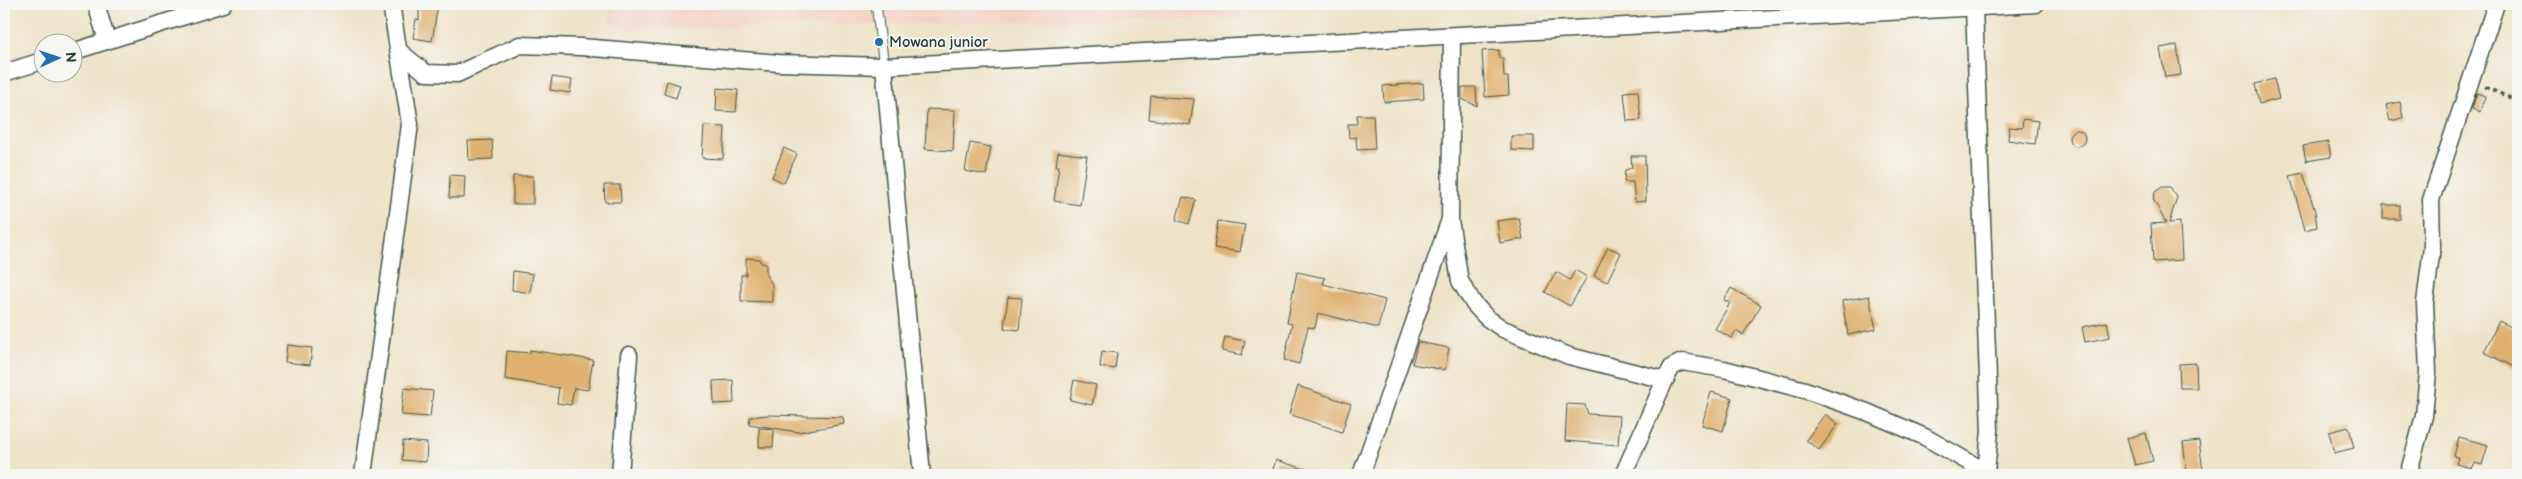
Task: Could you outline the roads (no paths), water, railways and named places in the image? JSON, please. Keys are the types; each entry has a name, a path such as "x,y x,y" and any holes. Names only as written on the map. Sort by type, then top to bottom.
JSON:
{"street":[{"path":"96,4 107,41"},
{"path":"82,49 223,4"},
{"path":"363,475 410,124 400,51 391,4"},
{"path":"400,51 426,73 457,74 520,45 580,47 779,63 884,66 2036,4"},
{"path":"2408,475 2424,416 2428,372 2425,303 2432,247 2431,200 2469,80 2496,4"},
{"path":"1623,475 1672,366 1682,362 1724,370 1805,390 1867,412 1925,437 1987,473 1990,431 1974,7"},
{"path":"1452,36 1450,220 1460,281 1474,304 1487,318 1503,329 1569,356 1665,380"},
{"path":"4,73 32,64"},
{"path":"884,66 922,475"},
{"path":"1361,475 1450,220"},
{"path":"620,475 629,355"}],"lane":[{"path":"876,4 884,66"}],"place":[{"name":"Mowana junior","path":"879,42"}]}
